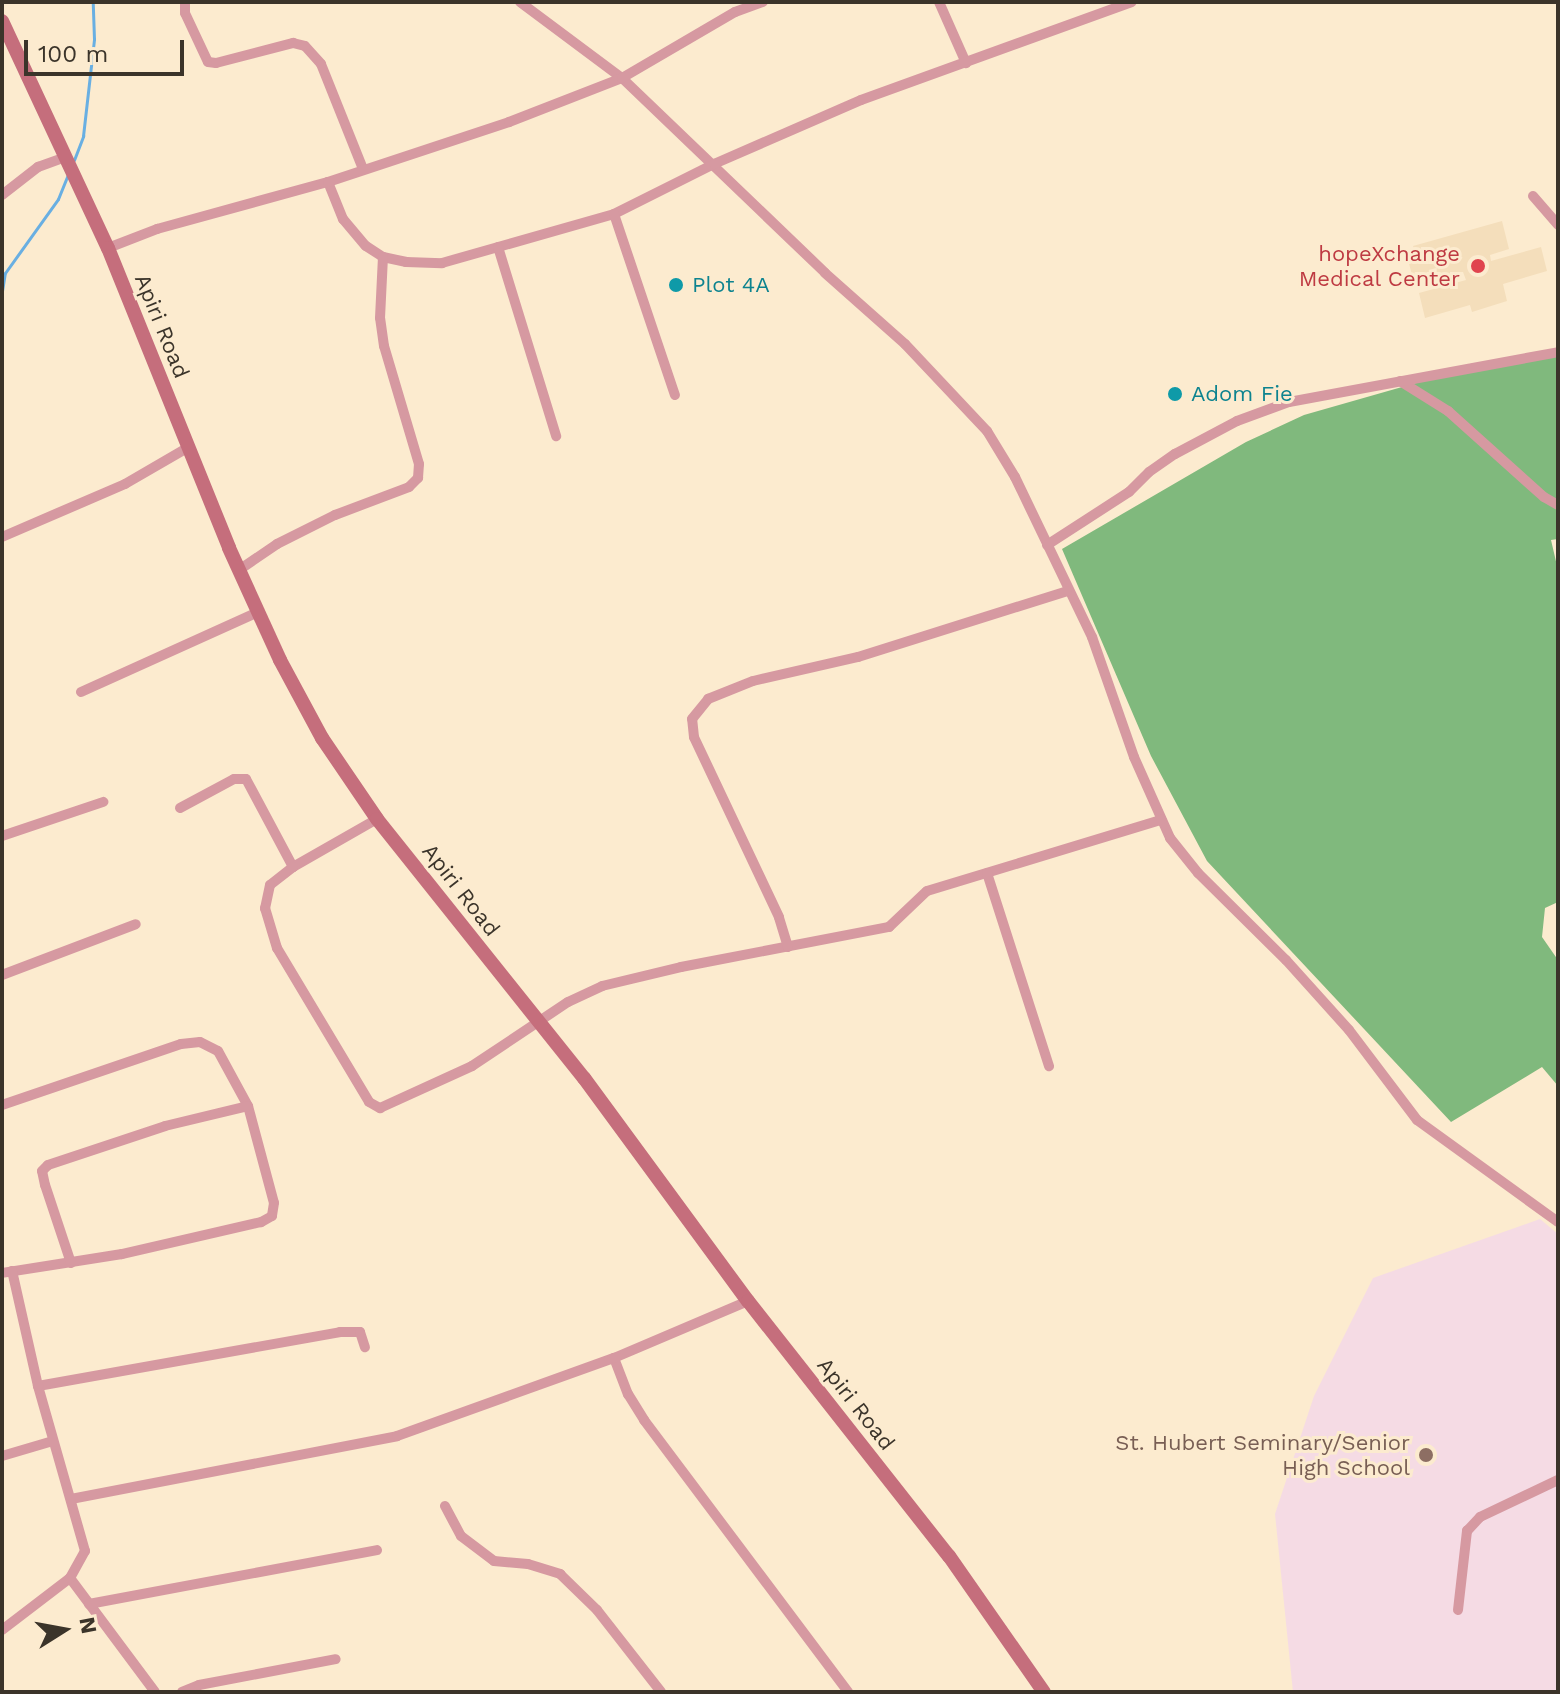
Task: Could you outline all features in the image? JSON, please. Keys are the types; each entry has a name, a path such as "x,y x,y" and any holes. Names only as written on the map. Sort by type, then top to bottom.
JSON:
{"street":[{"path":"185,2 185,13 208,62 216,63 293,43 305,46 321,64 363,169"},
{"path":"520,2 569,35 622,78 825,273 905,344 971,413 1015,477 1067,591 1092,637 1134,757 1170,838 1198,873 1286,960 1349,1030 1417,1120 1558,1222"},
{"path":"108,248 157,229 328,182 509,122 622,78 732,7 763,2"},
{"path":"939,2 966,63"},
{"path":"328,182 343,219 366,246 383,257 406,262 442,263 614,214 714,164 861,100 1132,2"},
{"name":"Apiri Road","path":"2,21 108,248 239,570 322,738 377,819 592,1090 748,1301 949,1556 1044,1692"},
{"path":"2,195 38,167 65,157"},
{"path":"1533,196 1558,225"},
{"path":"614,214 675,395"},
{"path":"498,247 556,436"},
{"path":"239,570 277,544 335,515 409,487 418,478 419,464 384,346 380,318 383,257"},
{"path":"1047,545 1129,492 1162,463 1237,421 1289,402 1558,352"},
{"path":"1400,381 1448,411 1534,489 1558,505"},
{"path":"2,537 125,484 187,448"},
{"path":"788,947 779,917 694,737 692,719 708,699 753,681 858,657 1067,591"},
{"path":"81,692 258,612"},
{"path":"180,808 234,779 246,779 293,867"},
{"path":"2,836 103,802"},
{"path":"377,819 293,867 267,891 265,908 277,948 369,1102 380,1108 472,1066 568,1002 602,986 889,927 927,891 1161,820"},
{"path":"987,873 1049,1066"},
{"path":"2,975 136,924"},
{"path":"2,1105 181,1044 200,1042 218,1051 248,1106 274,1203 272,1216 261,1222 71,1263 7,1272 85,1551 81,1564 70,1578 2,1630"},
{"path":"71,1263 45,1185 42,1171 48,1165 165,1126 248,1106"},
{"path":"71,1499 397,1436 614,1358 748,1301"},
{"path":"38,1386 340,1332 360,1332 365,1347"},
{"path":"614,1358 628,1394 644,1420 848,1692"},
{"path":"2,1456 53,1441"},
{"path":"1458,1610 1467,1531 1480,1517 1558,1480"},
{"path":"445,1506 461,1536 494,1561 528,1564 560,1574 597,1610 661,1692"},
{"path":"89,1604 377,1550"},
{"path":"70,1578 155,1692"},
{"path":"182,1692 199,1685 336,1659"}],"shaded area":[{"name":"hopeXchange Medical Center","path":"1502,221 1509,249 1490,255 1491,261 1541,247 1547,271 1503,284 1507,301 1472,312 1470,305 1425,318 1419,293 1466,280 1463,272 1423,284 1422,280 1414,282 1408,260 1416,257 1413,246"},
{"name":"St. Hubert Seminary/Senior High School","path":"1540,1219 1558,1234 1558,1692 1293,1692 1275,1514 1314,1396 1373,1278"}],"green space":[{"path":"1558,354 1558,539 1551,540 1558,570 1558,902 1545,908 1542,937 1558,960 1558,1086 1542,1067 1451,1122 1207,861 1151,756 1062,549 1246,442 1304,415 1451,373"}],"waterway":[{"path":"74,160 83,136 94,39 93,2"},
{"path":"2,291 5,273 58,199 68,174"}],"place":[{"name":"hopeXchange Medical Center","path":"1478,266"},
{"name":"Plot 4A","path":"676,285"},
{"name":"Adom Fie","path":"1175,394"},
{"name":"St. Hubert Seminary/Senior High School","path":"1426,1455"}]}
